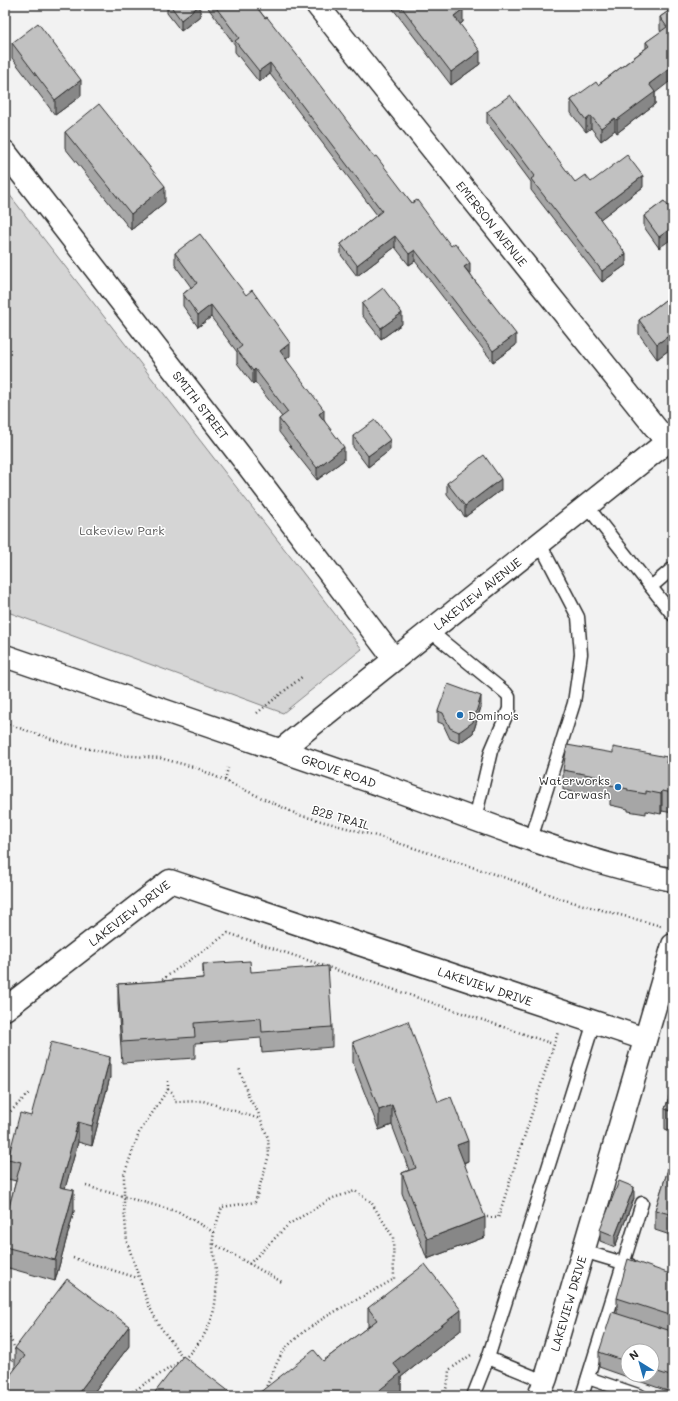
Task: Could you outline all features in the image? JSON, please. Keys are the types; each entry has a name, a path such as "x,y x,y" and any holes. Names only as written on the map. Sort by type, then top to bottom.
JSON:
{"street":[{"name":"EMERSON AVENUE","path":"317,5 670,439"},
{"name":"SMITH STREET","path":"5,152 244,461 394,659"},
{"name":"LAKEVIEW AVENUE","path":"281,750 670,439"},
{"name":"GROVE ROAD","path":"5,656 281,750 531,839 627,871 673,880"},
{"name":"LAKEVIEW DRIVE","path":"5,1009 170,881 646,1039 541,1389"},
{"path":"646,1039 669,936"}],"lane":[{"path":"587,506 673,615"},
{"path":"531,839 574,703 581,654 578,617 540,544"},
{"path":"651,587 673,568"},
{"path":"430,631 509,697 509,709 494,744 485,773 475,819"},
{"path":"473,1396 489,1355 594,1022"},
{"path":"582,1396 642,1202"},
{"path":"583,1251 645,1269"},
{"path":"606,1318 621,1323"},
{"path":"489,1355 541,1389"},
{"path":"588,1378 641,1396"}],"path":[{"path":"257,713 303,676"},
{"name":"B2B TRAIL","path":"5,723 66,744 112,754 160,758 197,768 299,815 380,837 512,880 561,899 669,936"},
{"path":"225,780 228,768"},
{"path":"157,984 228,933 553,1044"},
{"path":"486,1217 498,1218 560,1026"},
{"path":"126,1396 184,1359 202,1340 208,1330 212,1316 216,1273 213,1243 222,1207 255,1202 269,1155 268,1138 261,1120 249,1098 239,1068"},
{"path":"168,1081 168,1089 139,1133 124,1175 124,1198 127,1242 138,1278 148,1304 159,1325 184,1359"},
{"path":"168,1089 172,1092 175,1102 203,1101 261,1120"},
{"path":"5,1117 30,1092"},
{"path":"86,1186 124,1198 165,1207 179,1212 215,1233"},
{"path":"249,1264 289,1224 333,1198 355,1191 371,1202 393,1237 394,1279 369,1295 317,1322 285,1349 262,1396"},
{"path":"213,1243 282,1282"},
{"path":"72,1258 138,1278"},
{"path":"5,1327 19,1358 5,1363"},
{"path":"444,1396 448,1382 449,1370 478,1350 489,1355"}],"green space":[{"name":"Lakeview Park","path":"5,189 362,649 283,713 5,611"}],"building":[{"path":"170,5 200,5 181,20"},
{"path":"214,5 255,5 265,18 267,17 374,157 376,156 412,203 417,200 451,246 455,243 470,263 464,267 516,334 493,351 415,250 409,254 395,236 357,265 341,244 382,211 270,63 259,71 235,41 239,38"},
{"path":"400,5 460,5 463,9 454,16 480,51 451,72"},
{"path":"673,8 673,66 649,84 655,92 617,120 615,118 601,128 591,116 586,120 571,100 596,82 598,85 649,46 646,42 667,27 660,17"},
{"path":"38,23 81,80 55,100 12,43"},
{"path":"510,95 575,182 585,175 591,182 627,155 643,176 595,212 626,254 602,271 531,179 535,176 487,112"},
{"path":"99,104 165,186 131,214 65,132"},
{"path":"664,201 673,212 673,227 659,237 644,216"},
{"path":"200,234 246,295 252,290 290,343 280,351 324,410 319,414 344,447 317,468 279,419 288,412 255,369 253,371 237,350 242,346 211,305 198,315 183,294 197,283 175,253"},
{"path":"383,288 402,313 381,328 362,304"},
{"path":"673,294 673,333 657,344 639,320"},
{"path":"375,420 390,440 368,456 353,436"},
{"path":"484,455 501,479 465,506 447,483"},
{"name":"Domino's","path":"448,684 481,696 473,722 459,732 450,728 443,713 438,711"},
{"path":"567,745 613,753 613,747 667,757 666,763 673,765 673,793 662,791 661,794 646,791 646,794 628,791 628,789 610,785 611,779 563,770"},
{"path":"250,961 251,972 328,966 332,1027 262,1032 261,1018 194,1023 195,1037 122,1042 118,984 204,978 203,964"},
{"path":"408,1021 438,1102 451,1097 468,1141 457,1145 485,1217 427,1239 402,1173 416,1168 392,1105 379,1110 353,1042"},
{"path":"51,1042 110,1057 92,1126 78,1122 60,1187 74,1190 55,1260 5,1247 5,1222 21,1162 8,1159 20,1113 31,1116"},
{"path":"673,1085 673,1112 665,1109"},
{"path":"673,1154 673,1215 655,1210"},
{"path":"619,1181 634,1187 615,1236 600,1230"},
{"path":"628,1259 673,1275 673,1316 617,1298"},
{"path":"425,1264 461,1310 393,1363 401,1373 372,1396 359,1396 357,1394 354,1396 261,1396 259,1393 314,1350 323,1361 377,1320 368,1308"},
{"path":"67,1279 129,1326 76,1396 5,1396 5,1382 25,1356 15,1348"},
{"path":"612,1312 673,1331 673,1377 660,1373 660,1343 620,1343 620,1359 599,1352"},
{"path":"183,1356 235,1396 152,1396"}],"place":[{"name":"Domino's","path":"460,715"},
{"name":"Waterworks Carwash","path":"618,787"}]}
